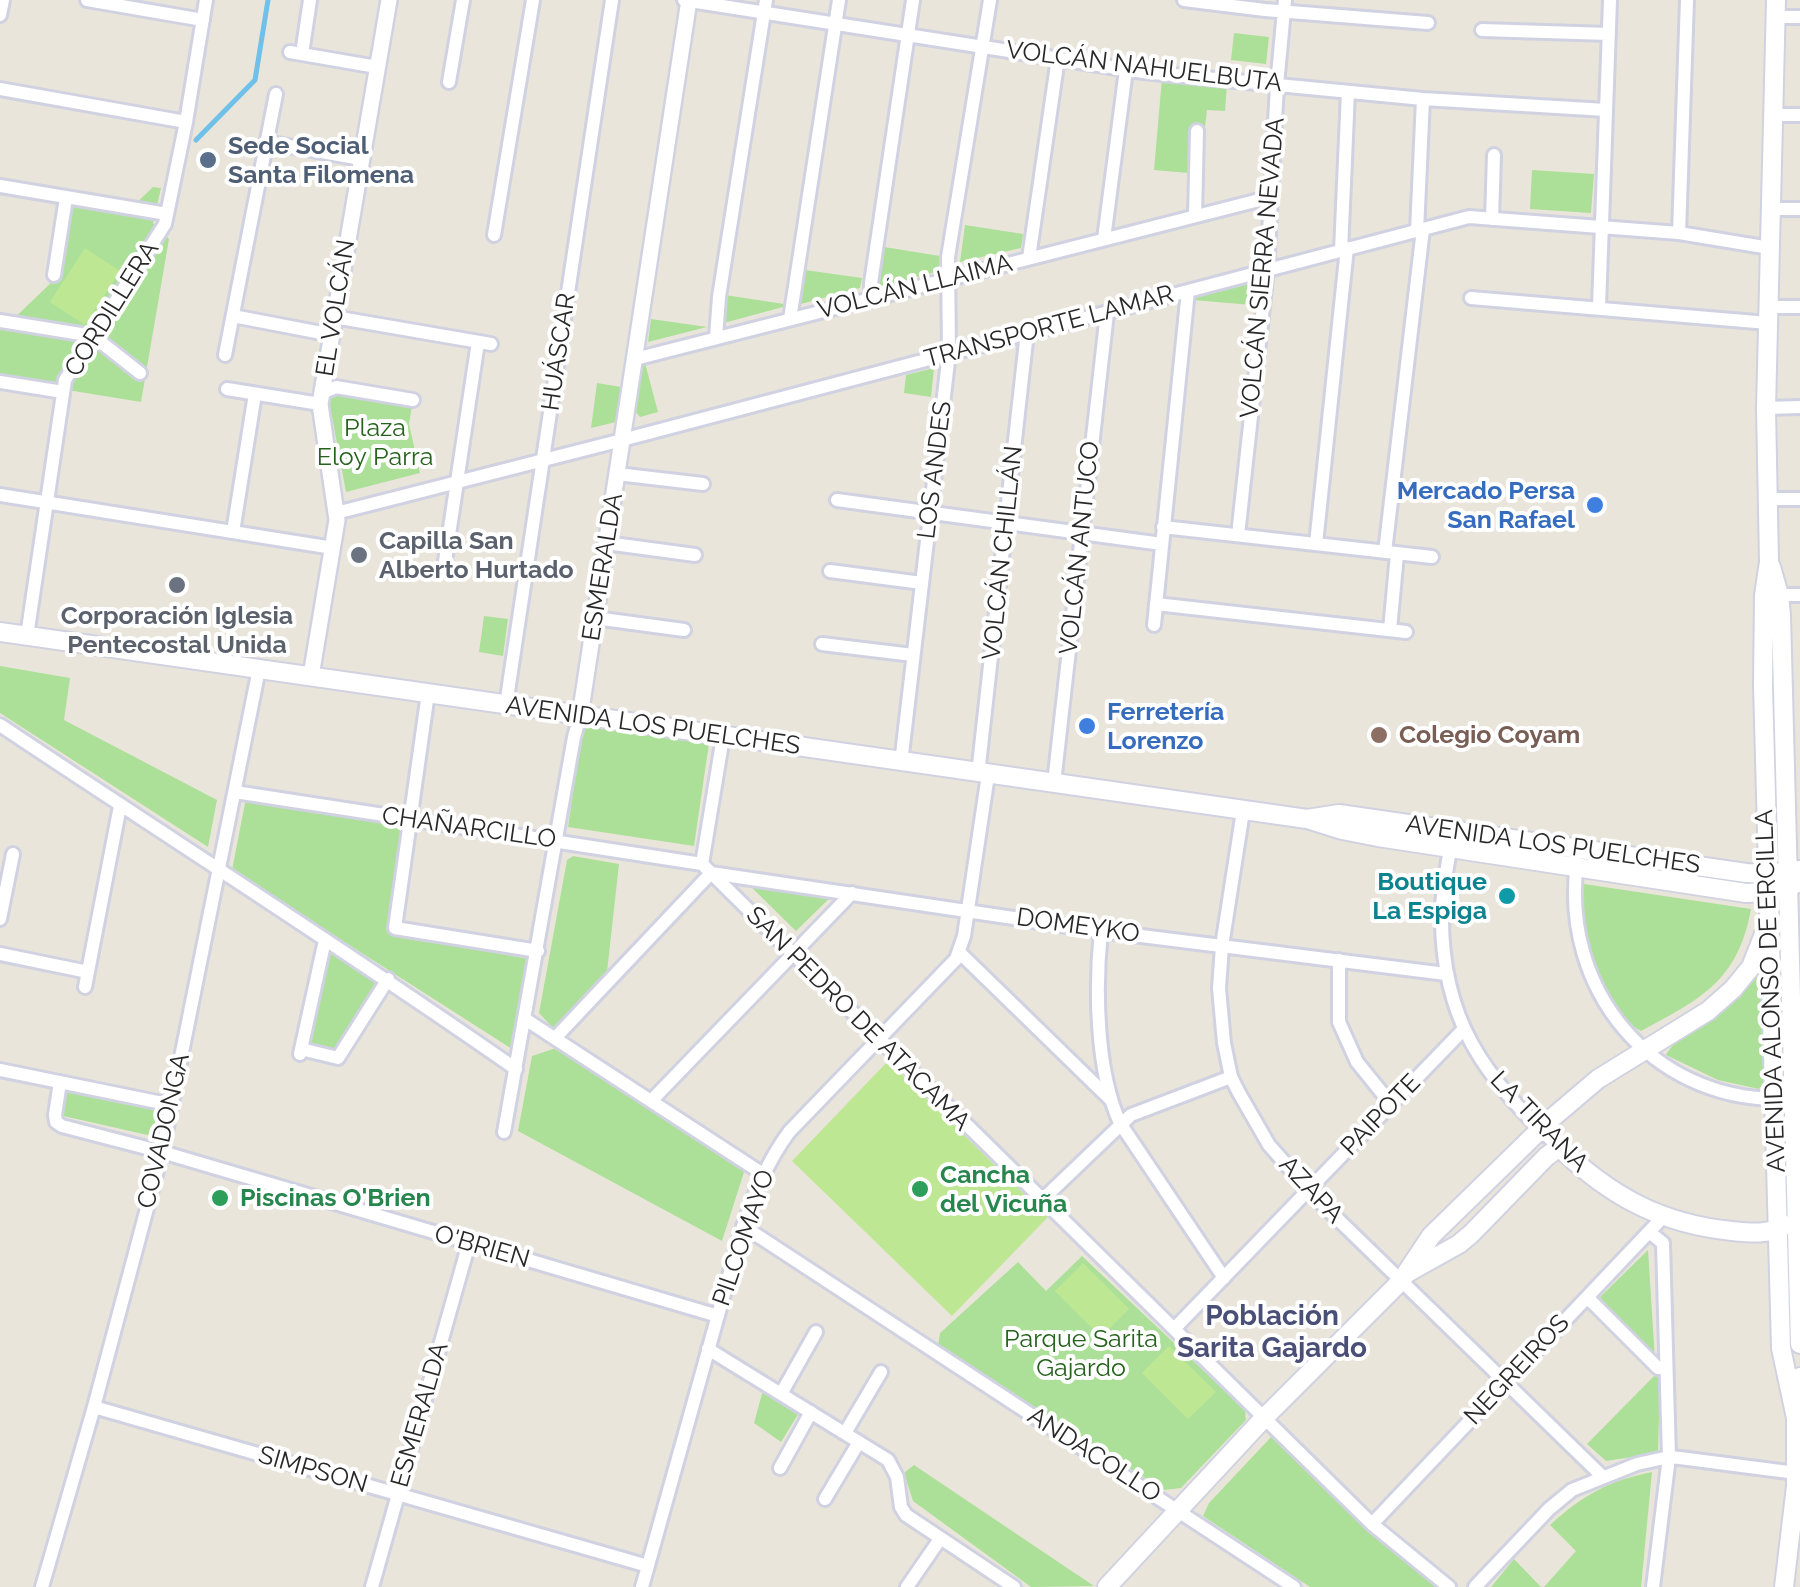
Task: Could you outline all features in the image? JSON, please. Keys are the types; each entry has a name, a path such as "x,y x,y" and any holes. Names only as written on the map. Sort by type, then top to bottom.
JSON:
{"main road":[{"name":"AVENIDA ALONSO DE ERCILLA","path":"1776,8 1766,408 1769,562 1763,642 1781,1348 1796,1418"},
{"name":"AVENIDA ALONSO DE ERCILLA","path":"1769,562 1779,595 1788,684 1793,806 1793,1099 1800,1344"},
{"name":"AVENIDA LOS PUELCHES","path":"0,632 1307,819 1342,830 1450,849 1746,894 1767,893 1794,878"},
{"name":"AVENIDA LOS PUELCHES","path":"1307,819 1339,814 1794,878"},
{"path":"1107,1587 1264,1418 1404,1278 1431,1236 1540,1130 1598,1079 1708,1012 1733,989 1751,967 1768,923"},
{"path":"1404,1278 1471,1234 1559,1147"},
{"name":"LA TIRANA","path":"1559,1147 1605,1186 1662,1217 1724,1230 1778,1230"},
{"path":"1778,1230 1790,1220 1796,1207"},
{"name":"AVENIDA ALONSO DE ERCILLA","path":"1789,1584 1800,1377"}],"street":[{"path":"0,15 3,0"},
{"path":"86,0 203,20"},
{"name":"CORDILLERA","path":"27,636 65,380 165,224 206,0"},
{"path":"310,0 296,53 378,67"},
{"name":"EL VOLCÁN","path":"311,676 336,513 321,398 389,0"},
{"path":"450,82 464,0"},
{"path":"494,235 534,0"},
{"name":"HUÁSCAR","path":"506,704 612,0"},
{"name":"VOLCÁN NAHUELBUTA","path":"687,0 764,6 836,23 1126,70 1423,100 1606,110"},
{"name":"ESMERALDA","path":"504,1132 580,716 687,0"},
{"path":"790,319 839,0"},
{"path":"871,298 912,0"},
{"name":"LOS ANDES","path":"900,762 949,354 948,257 990,0"},
{"path":"1184,0 1284,6 1428,23"},
{"path":"1599,307 1610,0"},
{"path":"1679,233 1686,0"},
{"path":"716,338 764,6"},
{"name":"VOLCÁN SIERRA NEVADA","path":"1238,536 1267,270 1284,6"},
{"path":"1776,8 1800,17"},
{"path":"1482,30 1609,34"},
{"path":"1029,258 1058,58"},
{"path":"1104,239 1126,70"},
{"path":"0,89 186,122"},
{"path":"1316,544 1344,250 1348,92"},
{"path":"225,355 276,94"},
{"path":"1390,630 1391,553 1420,230 1423,100"},
{"path":"1774,116 1800,115"},
{"path":"1195,216 1197,131"},
{"path":"266,142 361,160"},
{"path":"1492,218 1494,155"},
{"path":"0,186 167,214"},
{"name":"VOLCÁN LLAIMA","path":"634,358 1271,197"},
{"path":"54,275 66,198"},
{"path":"1771,209 1800,209"},
{"name":"TRANSPORTE LAMAR","path":"336,513 1469,217 1679,233 1770,248"},
{"path":"1154,625 1188,291"},
{"path":"1471,298 1768,315 1800,306"},
{"name":"VOLCÁN ANTUCO","path":"1054,783 1107,313"},
{"path":"233,316 332,336"},
{"path":"334,317 484,343 444,568"},
{"path":"0,320 93,336 140,374"},
{"name":"VOLCÁN CHILLÁN","path":"983,774 1027,332"},
{"path":"0,382 64,392"},
{"path":"226,389 321,398 336,388 413,400"},
{"path":"233,532 255,394"},
{"path":"1766,408 1800,407"},
{"path":"617,474 702,484"},
{"path":"0,494 333,548"},
{"path":"1767,499 1800,499"},
{"path":"837,500 1162,544"},
{"path":"1164,527 1432,557"},
{"path":"606,543 695,556"},
{"path":"830,571 922,582"},
{"path":"1779,595 1800,595"},
{"path":"1156,604 1406,632"},
{"path":"595,618 684,630"},
{"path":"822,644 914,655"},
{"name":"COVADONGA","path":"42,1587 162,1152 259,669"},
{"path":"428,693 394,928 538,950"},
{"path":"0,725 388,980 516,1069"},
{"path":"556,1037 706,869 723,736"},
{"name":"PILCOMAYO","path":"642,1587 743,1226 763,1174 789,1132 950,966 959,952 968,910 983,774"},
{"name":"CHAÑARCILLO","path":"236,792 557,841 706,869"},
{"path":"85,987 120,806"},
{"name":"AZAPA","path":"1243,811 1222,946 1219,1014 1231,1078 1269,1145 1308,1190 1404,1278 1602,1476"},
{"path":"1579,848 1574,892 1576,922 1584,962 1612,1015 1670,1067 1706,1085 1742,1095 1793,1099"},
{"name":"LA TIRANA","path":"1450,849 1442,910 1446,974 1463,1030 1500,1087 1559,1147"},
{"path":"0,919 13,854"},
{"name":"DOMEYKO","path":"706,869 1101,931 1446,974"},
{"name":"SAN PEDRO DE ATACAMA","path":"706,869 1372,1524 1449,1587"},
{"path":"652,1101 852,893"},
{"path":"1101,931 1097,970 1100,1035 1110,1098 1120,1123 1224,1278"},
{"path":"326,940 300,1053 338,1058 388,980"},
{"path":"959,952 1110,1098"},
{"path":"0,954 88,972"},
{"path":"1339,960 1339,1022 1356,1062 1390,1104"},
{"path":"525,1019 763,1174"},
{"name":"PAIPOTE","path":"1174,1329 1463,1030"},
{"path":"0,1070 172,1105"},
{"path":"1042,1200 1131,1114 1231,1078"},
{"name":"O'BRIEN","path":"60,1082 56,1122 718,1316"},
{"name":"NEGREIROS","path":"1372,1524 1662,1217"},
{"name":"ANDACOLLO","path":"743,1226 1294,1587"},
{"path":"1649,1232 1662,1243 1668,1458 1653,1587"},
{"name":"ESMERALDA","path":"372,1587 469,1243"},
{"path":"1587,1296 1658,1368 1666,1368"},
{"path":"781,1394 816,1332"},
{"path":"708,1348 888,1460 903,1511 1014,1587"},
{"path":"845,1433 881,1372"},
{"name":"SIMPSON","path":"94,1407 648,1566"},
{"path":"780,1468 811,1412"},
{"path":"825,1499 859,1442"},
{"path":"1475,1587 1572,1490 1637,1464 1668,1458 1797,1482"},
{"path":"907,1587 940,1539"}],"green space":[{"path":"1234,33 1269,37 1266,64 1231,60"},
{"path":"1162,78 1227,84 1225,111 1207,110 1205,127 1193,126 1189,173 1154,170"},
{"path":"1532,170 1594,174 1591,213 1530,209"},
{"path":"153,187 161,188 153,223 169,239 141,402 0,379 0,326 5,327 57,277 71,204 126,213"},
{"path":"965,225 1023,234 1021,248 960,262"},
{"path":"878,246 946,257 946,269 871,290"},
{"path":"85,248 120,271 85,325 50,302"},
{"path":"805,270 862,278 860,288 801,304"},
{"path":"1254,279 1252,305 1193,300 1193,295"},
{"path":"725,295 784,304 720,324"},
{"path":"651,319 707,327 648,342"},
{"path":"644,359 658,412 640,417 635,411"},
{"path":"934,368 931,397 904,393 906,375"},
{"path":"597,383 621,387 616,422 591,428"},
{"name":"Plaza Eloy Parra","path":"331,393 412,406 409,424 420,473 346,492"},
{"path":"484,616 508,619 503,656 479,652"},
{"path":"0,666 70,678 64,720 217,800 208,847 0,713"},
{"path":"583,723 709,743 694,846 568,827"},
{"path":"246,798 404,824 389,934 529,959 512,1049 232,870"},
{"path":"573,856 619,864 607,972 554,1029 539,1013 567,860"},
{"path":"740,876 838,890 796,931"},
{"path":"1584,884 1751,909 1737,954 1714,985 1682,1009 1641,1031 1614,1001 1594,959 1584,915"},
{"path":"329,952 375,983 335,1050 307,1043"},
{"path":"1755,973 1761,980 1765,1081 1759,1089 1718,1080 1666,1055 1680,1039 1723,1010"},
{"path":"556,1048 745,1169 722,1241 518,1131 532,1056"},
{"name":"Cancha del Vicuña","path":"888,1061 1048,1217 952,1316 792,1161"},
{"path":"66,1087 158,1109 152,1136 59,1115"},
{"path":"1648,1250 1655,1360 1600,1297"},
{"name":"Parque Sarita Gajardo","path":"1082,1256 1245,1410 1246,1420 1181,1488 1164,1490 938,1346 940,1333 1018,1262 1046,1291"},
{"path":"1083,1263 1129,1309 1101,1337 1055,1291"},
{"path":"1169,1346 1216,1392 1188,1419 1142,1373"},
{"path":"1655,1375 1660,1379 1658,1453 1606,1461 1587,1444"},
{"path":"763,1390 799,1413 781,1442 754,1423"},
{"path":"1272,1436 1444,1587 1310,1587 1203,1516 1209,1503"},
{"path":"914,1465 1094,1586 1031,1587 913,1501 904,1473"},
{"path":"1652,1472 1641,1587 1544,1587 1576,1551 1550,1525 1597,1491"},
{"path":"1514,1559 1541,1587 1491,1587"}],"waterway":[{"path":"196,140 255,80 268,0"}],"place":[{"name":"Sede Social Santa Filomena","path":"208,160"},
{"name":"Mercado Persa San Rafael","path":"1595,505"},
{"name":"Capilla San Alberto Hurtado","path":"359,555"},
{"name":"Corporación Iglesia Pentecostal Unida","path":"177,585"},
{"name":"Ferretería Lorenzo","path":"1087,726"},
{"name":"Colegio Coyam","path":"1379,735"},
{"name":"Boutique La Espiga","path":"1507,896"},
{"name":"Cancha del Vicuña","path":"920,1189"},
{"name":"Piscinas O'Brien","path":"220,1198"}],"district":[{"name":"Población Sarita Gajardo","path":"1272,1333"}]}
